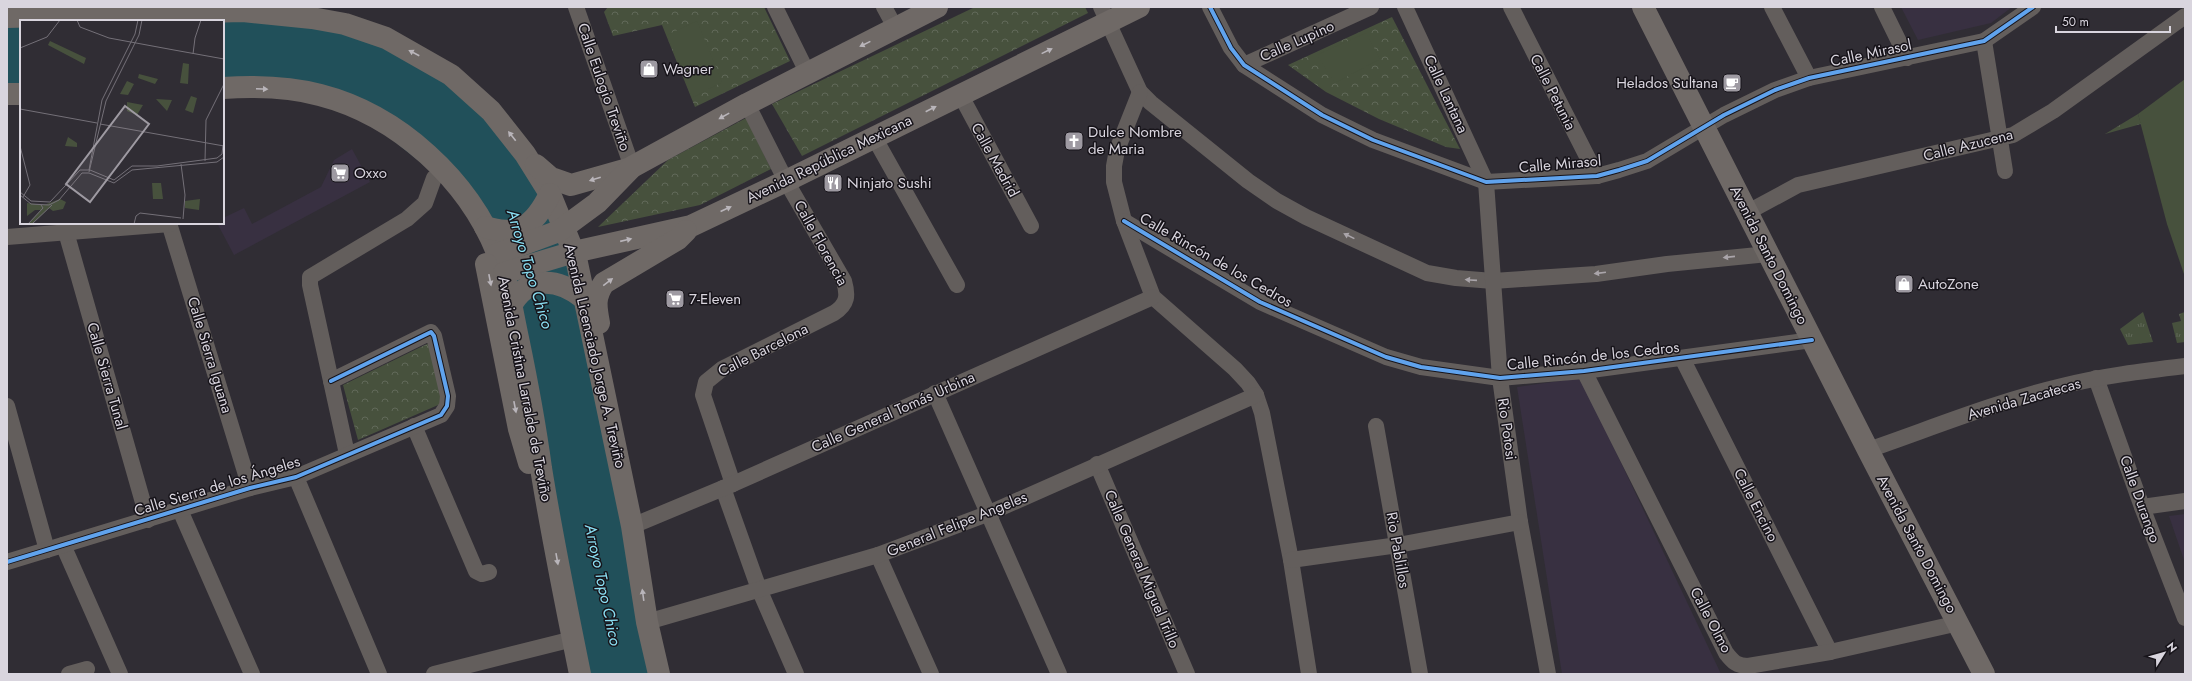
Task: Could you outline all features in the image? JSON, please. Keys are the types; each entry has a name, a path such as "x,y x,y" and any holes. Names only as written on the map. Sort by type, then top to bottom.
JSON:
{"main road":[{"path":"526,154 551,178 565,184 577,184 632,167 807,72 896,29 937,7"},
{"name":"Avenida República Mexicana","path":"505,262 567,254 691,226 786,181 960,94 1104,14 1139,7"},
{"name":"Avenida Santo Domingo","path":"1643,7 1868,450 1959,623 1984,674"},
{"name":"Avenida Licenciado Jorge A. Treviño","path":"7,17 243,11 281,14 345,24 386,38 451,75 491,111 526,154 567,254 597,357 632,526 647,622 659,674"},
{"name":"Avenida Cristina Larralde de Treviño","path":"224,88 284,90 317,94 346,103 370,115 410,139 438,164 490,229 505,262 514,302 550,521 580,674"},
{"path":"7,94 20,94"},
{"path":"370,115 434,178 468,224 486,262 519,429 537,493 550,521"},
{"path":"505,262 558,230 596,203 632,167"},
{"path":"490,229 508,232 523,228 545,203"},
{"path":"597,357 601,346 602,334 596,303 598,293 604,283 678,239 691,226"},
{"path":"514,302 533,287 552,282 578,294"}],"street":[{"name":"Calle Eulogio Treviño","path":"576,7 632,167"},
{"path":"775,7 807,72"},
{"path":"884,7 896,29"},
{"name":"Calle Mirasol","path":"1210,7 1231,48 1244,65 1322,115 1360,134 1429,162 1486,182 1597,176 1646,161 1748,102 1809,78 1984,41 2033,7"},
{"name":"Calle Lupino","path":"1244,65 1371,7"},
{"name":"Calle Lantana","path":"1405,7 1486,182"},
{"name":"Calle Petunia","path":"1510,7 1597,176"},
{"path":"1772,7 1809,78"},
{"path":"1882,7 1907,58"},
{"path":"1104,14 1140,92 1248,181 1277,201 1306,217 1427,273 1456,278 1493,281 1596,274 1768,254"},
{"name":"Calle Azucena","path":"1748,212 1798,185 1999,139 2023,130 2053,111 2185,16"},
{"path":"1984,41 2005,171"},
{"path":"1140,92 1117,150 1114,166 1114,182 1124,221 1153,297 1236,369 1248,382 1256,395 1267,436 1291,560 1309,674"},
{"name":"Calle Madrid","path":"960,94 1031,226"},
{"name":"Calle Florencia","path":"747,104 786,181 844,281 847,298"},
{"path":"874,137 957,285"},
{"path":"347,454 310,285 310,277 407,219 425,203 434,178"},
{"name":"Rio Potosi","path":"1486,182 1500,378 1520,522 1548,674"},
{"name":"Calle Rincón de los Cedros","path":"1124,221 1260,302 1386,357 1421,367 1500,378 1584,371 1812,340"},
{"path":"7,237 170,224"},
{"name":"Calle Sierra Iguana","path":"170,224 250,488"},
{"name":"Calle Sierra Tunal","path":"66,232 148,520"},
{"name":"Calle General Tomás Urbina","path":"632,526 728,486 1153,297"},
{"name":"Calle Barcelona","path":"796,674 759,589 728,486 703,395 706,382 722,370 834,313 841,308 847,298"},
{"name":"Calle Sierra de los Ángeles","path":"7,562 250,488 296,477 441,415 448,406 448,396 434,336 431,332 331,381"},
{"name":"Calle Encino","path":"1682,358 1830,652"},
{"name":"Avenida Zacatecas","path":"1868,450 1994,406 2096,378 2185,366"},
{"name":"Calle Olmo","path":"1584,371 1723,646 1733,662 1740,666 1748,666 1830,652 1959,623"},
{"name":"Calle Durango","path":"2096,378 2142,507 2185,618"},
{"path":"935,394 1059,674"},
{"name":"General Felipe Angeles","path":"647,622 878,555 987,514 1097,464 1256,395"},
{"path":"7,406 47,550"},
{"path":"414,426 482,572"},
{"name":"Rio Pablillos","path":"1376,426 1420,674"},
{"name":"Calle General Miguel Trillo","path":"1097,464 1187,674"},
{"path":"296,477 379,674"},
{"path":"2142,507 2185,501"},
{"path":"180,510 252,674"},
{"path":"1291,560 1398,544 1520,522"},
{"path":"63,545 120,674"},
{"path":"878,555 931,674"},
{"path":"434,674 573,640"}],"shaded area":[{"path":"1901,7 2012,7 1991,23 1918,40"},
{"path":"352,149 370,182 234,255 218,224 224,224 224,218 244,208 252,224 321,187 334,160"},
{"path":"1581,378 1721,674 1562,674 1517,387"},
{"path":"2185,514 2185,563 2169,516"}],"green space":[{"path":"608,7 764,7 790,61 695,107 662,25 613,36 604,12"},
{"path":"975,7 1085,7 1088,13 802,156 772,104"},
{"path":"1392,17 1460,149 1446,147 1379,119 1326,92 1288,65"},
{"path":"697,21 722,82 692,98 667,35"},
{"path":"1366,33 1380,59 1335,83 1317,55"},
{"path":"2185,79 2185,277 2167,224 2138,114"},
{"path":"2138,114 2141,124 2105,134"},
{"path":"746,118 771,169 700,205 598,227 668,160"},
{"path":"2143,312 2153,342 2128,345 2120,329"},
{"path":"2185,312 2185,342 2177,343 2172,323 2181,321 2179,314"},
{"path":"431,342 445,402 358,440 343,385"}],"water":[{"name":"Arroyo Topo Chico","path":"243,11 386,38 479,99 565,227 659,674 580,674 511,306 468,200 346,103 224,88 224,20 20,20 20,94 7,94 7,17"}],"cycle path":[{"path":"1210,7 1231,48 1244,65 1322,115 1373,140 1486,182 1597,176 1619,170 1647,161 1724,115 1775,90 1809,78 1984,41 2033,7"},
{"path":"1124,221 1260,302 1386,357 1421,367 1500,378 1584,371 1812,340"},
{"path":"7,562 250,488 296,477 441,415 447,406 448,396 434,336 431,332 331,381"}],"place":[{"name":"Wagner","path":"649,69"},
{"name":"Helados Sultana","path":"1732,83"},
{"name":"Dulce Nombre de Maria","path":"1074,141"},
{"name":"Oxxo","path":"340,173"},
{"name":"Ninjato Sushi","path":"833,183"},
{"name":"AutoZone","path":"1904,284"},
{"name":"7-Eleven","path":"675,299"}]}
